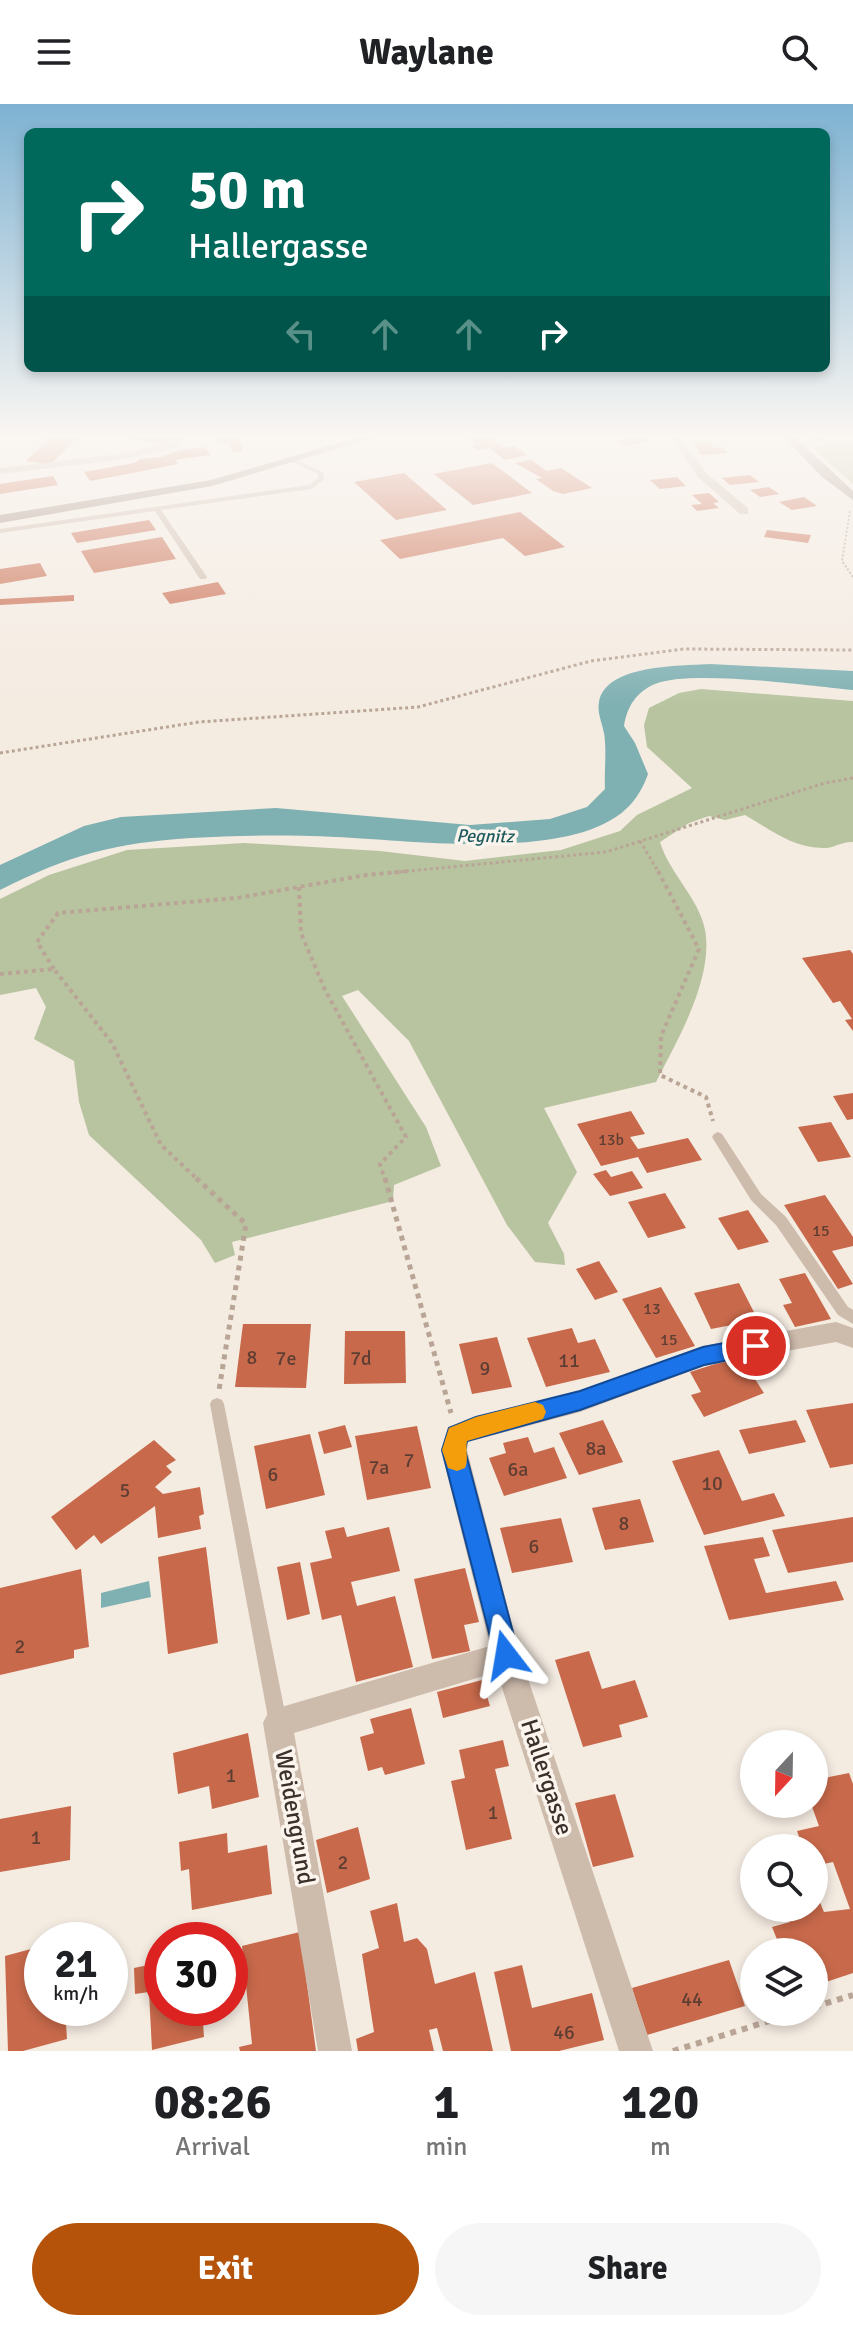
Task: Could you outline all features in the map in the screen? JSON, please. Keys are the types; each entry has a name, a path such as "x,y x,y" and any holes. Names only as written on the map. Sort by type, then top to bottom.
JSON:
{"street":[{"path":"457,1435 476,1427 580,1401 703,1356 836,1332 853,1338"},
{"name":"Hallergasse","path":"457,1435 454,1450 506,1655 636,2051"},
{"name":"Weidengrund","path":"335,2051 278,1723 506,1655"}],"lane":[{"path":"0,531 35,526"},
{"path":"168,526 203,577"},
{"path":"718,1137 756,1197 781,1221 843,1311 853,1318"},
{"path":"217,1404 278,1723"}],"path":[{"path":"846,526 842,561 853,577"},
{"path":"0,753 199,722 418,707 591,661 669,651 853,650"},
{"path":"217,1404 246,1224 161,1145 112,1043 54,969 37,942 58,913 237,898 366,875 606,852 825,783 853,778"},
{"path":"640,841 676,901 699,949 661,1036 660,1075 706,1097 718,1137"},
{"path":"299,887 301,933 325,990 406,1137 380,1164 457,1435"},
{"path":"0,974 54,969"},
{"path":"828,2003 853,1995"},
{"path":"673,2051 753,2026"}],"green space":[{"path":"701,689 853,701 853,842 826,848 801,845 745,815 725,820 709,816 689,823 660,842 702,918 706,949 704,968 692,1009 656,1082 544,1108 577,1172 548,1223 564,1254 565,1265 535,1262 507,1225 409,1041 358,990 342,996 426,1127 441,1166 394,1185 393,1201 232,1242 235,1255 215,1263 201,1240 89,1135 79,1102 74,1061 34,1039 46,1007 36,988 0,995 0,899 49,875 127,850 244,843 380,851 465,861 561,850 620,831 637,815 692,788 647,747 644,725 649,708 679,693"}],"water":[{"name":"Pegnitz","path":"710,664 853,671 853,690 722,678 672,680 648,687 634,701 624,726 648,774 642,788 626,809 600,826 567,836 487,844 282,836 164,840 115,847 70,859 0,890 0,865 84,826 121,817 276,808 470,825 550,819 587,807 605,789 605,740 599,702 615,680 646,670"},
{"path":"149,1581 151,1597 101,1608 101,1593"}],"building":[{"path":"114,526 153,526 156,530 77,543 71,533"},
{"path":"451,526 538,526 565,547 525,556 503,538 400,559 380,540"},
{"path":"767,530 811,535 808,543 764,537"},
{"path":"162,537 176,559 94,573 81,551"},
{"path":"40,563 47,576 0,584 0,569"},
{"path":"218,582 226,594 170,604 162,593"},
{"path":"74,595 74,601 0,605 0,599"},
{"path":"850,950 853,954 853,1031 845,1020 852,1019 840,1001 833,1003 802,958"},
{"path":"853,1093 853,1119 847,1120 833,1096"},
{"path":"631,1111 645,1134 630,1137 638,1149 688,1138 702,1160 647,1173 638,1157 601,1166 577,1124"},
{"path":"831,1122 851,1157 818,1162 798,1127"},
{"path":"606,1170 611,1177 632,1171 643,1188 610,1196 593,1174"},
{"path":"665,1193 686,1228 648,1238 628,1202"},
{"path":"825,1195 853,1237 853,1246 832,1251 853,1284 838,1289 784,1205"},
{"path":"748,1210 769,1242 738,1250 718,1218"},
{"path":"599,1261 618,1292 595,1300 576,1269"},
{"path":"805,1273 831,1319 795,1327 783,1305 792,1303 779,1279"},
{"path":"739,1283 758,1320 711,1329 694,1293"},
{"path":"661,1287 695,1346 656,1358 622,1299"},
{"path":"243,1324 311,1324 306,1388 235,1387"},
{"path":"572,1328 578,1343 595,1339 610,1372 546,1387 527,1338"},
{"path":"345,1331 405,1331 406,1383 344,1384"},
{"path":"497,1337 512,1387 472,1394 459,1344"},
{"path":"740,1356 764,1393 704,1417 691,1395 701,1392 690,1372"},
{"path":"853,1403 853,1464 830,1468 806,1410"},
{"path":"603,1420 623,1462 579,1475 559,1433"},
{"path":"796,1420 806,1442 749,1454 739,1430"},
{"path":"345,1425 352,1447 324,1454 318,1432"},
{"path":"417,1426 431,1488 367,1500 355,1436"},
{"path":"310,1434 325,1495 266,1509 254,1446"},
{"path":"528,1437 534,1453 554,1447 567,1478 504,1496 489,1458 506,1453 503,1443"},
{"path":"154,1440 176,1460 166,1466 172,1472 155,1487 163,1494 200,1487 204,1514 199,1516 201,1529 158,1538 155,1506 101,1544 94,1535 76,1550 51,1517"},
{"path":"719,1450 742,1501 774,1493 785,1516 704,1535 672,1461"},
{"path":"640,1499 654,1542 605,1550 592,1508"},
{"path":"853,1517 853,1562 788,1573 772,1530"},
{"path":"561,1518 573,1562 512,1573 500,1528"},
{"path":"344,1527 347,1537 389,1527 400,1571 351,1582 357,1606 395,1596 413,1667 356,1682 341,1615 322,1620 310,1563 332,1558 325,1531"},
{"path":"763,1537 770,1556 754,1559 766,1593 836,1581 844,1600 729,1620 704,1546"},
{"path":"206,1547 218,1643 168,1654 158,1557"},
{"path":"300,1562 310,1614 287,1620 277,1567"},
{"path":"465,1568 479,1622 464,1625 470,1651 432,1659 414,1579"},
{"path":"81,1569 89,1647 74,1650 74,1658 0,1675 0,1588"},
{"path":"589,1651 602,1689 635,1680 648,1717 619,1725 622,1737 583,1747 555,1660"},
{"path":"482,1680 490,1706 443,1718 437,1692"},
{"path":"411,1708 425,1764 385,1775 382,1767 368,1771 360,1737 374,1733 370,1719"},
{"path":"248,1733 259,1797 212,1809 209,1786 178,1794 173,1753"},
{"path":"503,1740 509,1766 495,1769 512,1839 466,1850 451,1781 465,1778 459,1750"},
{"path":"849,1773 853,1784 853,1973 828,1981 828,1938 776,1938 772,1927 790,1922 828,1922 828,1912 850,1909 833,1862 828,1863 828,1834 798,1834 797,1831 819,1826 816,1818 828,1818 828,1777"},
{"path":"615,1794 634,1857 593,1867 575,1803"},
{"path":"71,1806 70,1860 0,1872 0,1819"},
{"path":"358,1827 370,1879 327,1893 316,1840"},
{"path":"227,1833 228,1853 267,1845 272,1894 192,1910 189,1869 181,1871 179,1842"},
{"path":"397,1903 404,1942 417,1938 427,1949 435,1984 475,1972 493,2051 443,2051 437,2028 429,2030 434,2051 358,2051 356,2039 374,2032 362,1954 379,1948 370,1911"},
{"path":"300,1932 316,2051 240,2051 239,2047 252,2044 248,2005 248,1945"},
{"path":"24,1951 24,2026 66,2026 67,2039 23,2051 8,2051 5,1956"},
{"path":"729,1960 740,1992 740,2007 647,2035 632,1988"},
{"path":"522,1965 532,2008 592,1993 604,2040 559,2051 511,2051 494,1972"},
{"path":"144,1966 144,1993 135,1994 134,1968"},
{"path":"151,2026 203,2026 204,2037 152,2050"}],"slow traffic":[{"path":"457,1461 454,1450 457,1435 535,1412"}],"route":[{"path":"506,1655 454,1450 457,1435 476,1427 580,1401 703,1356 756,1346"}]}
